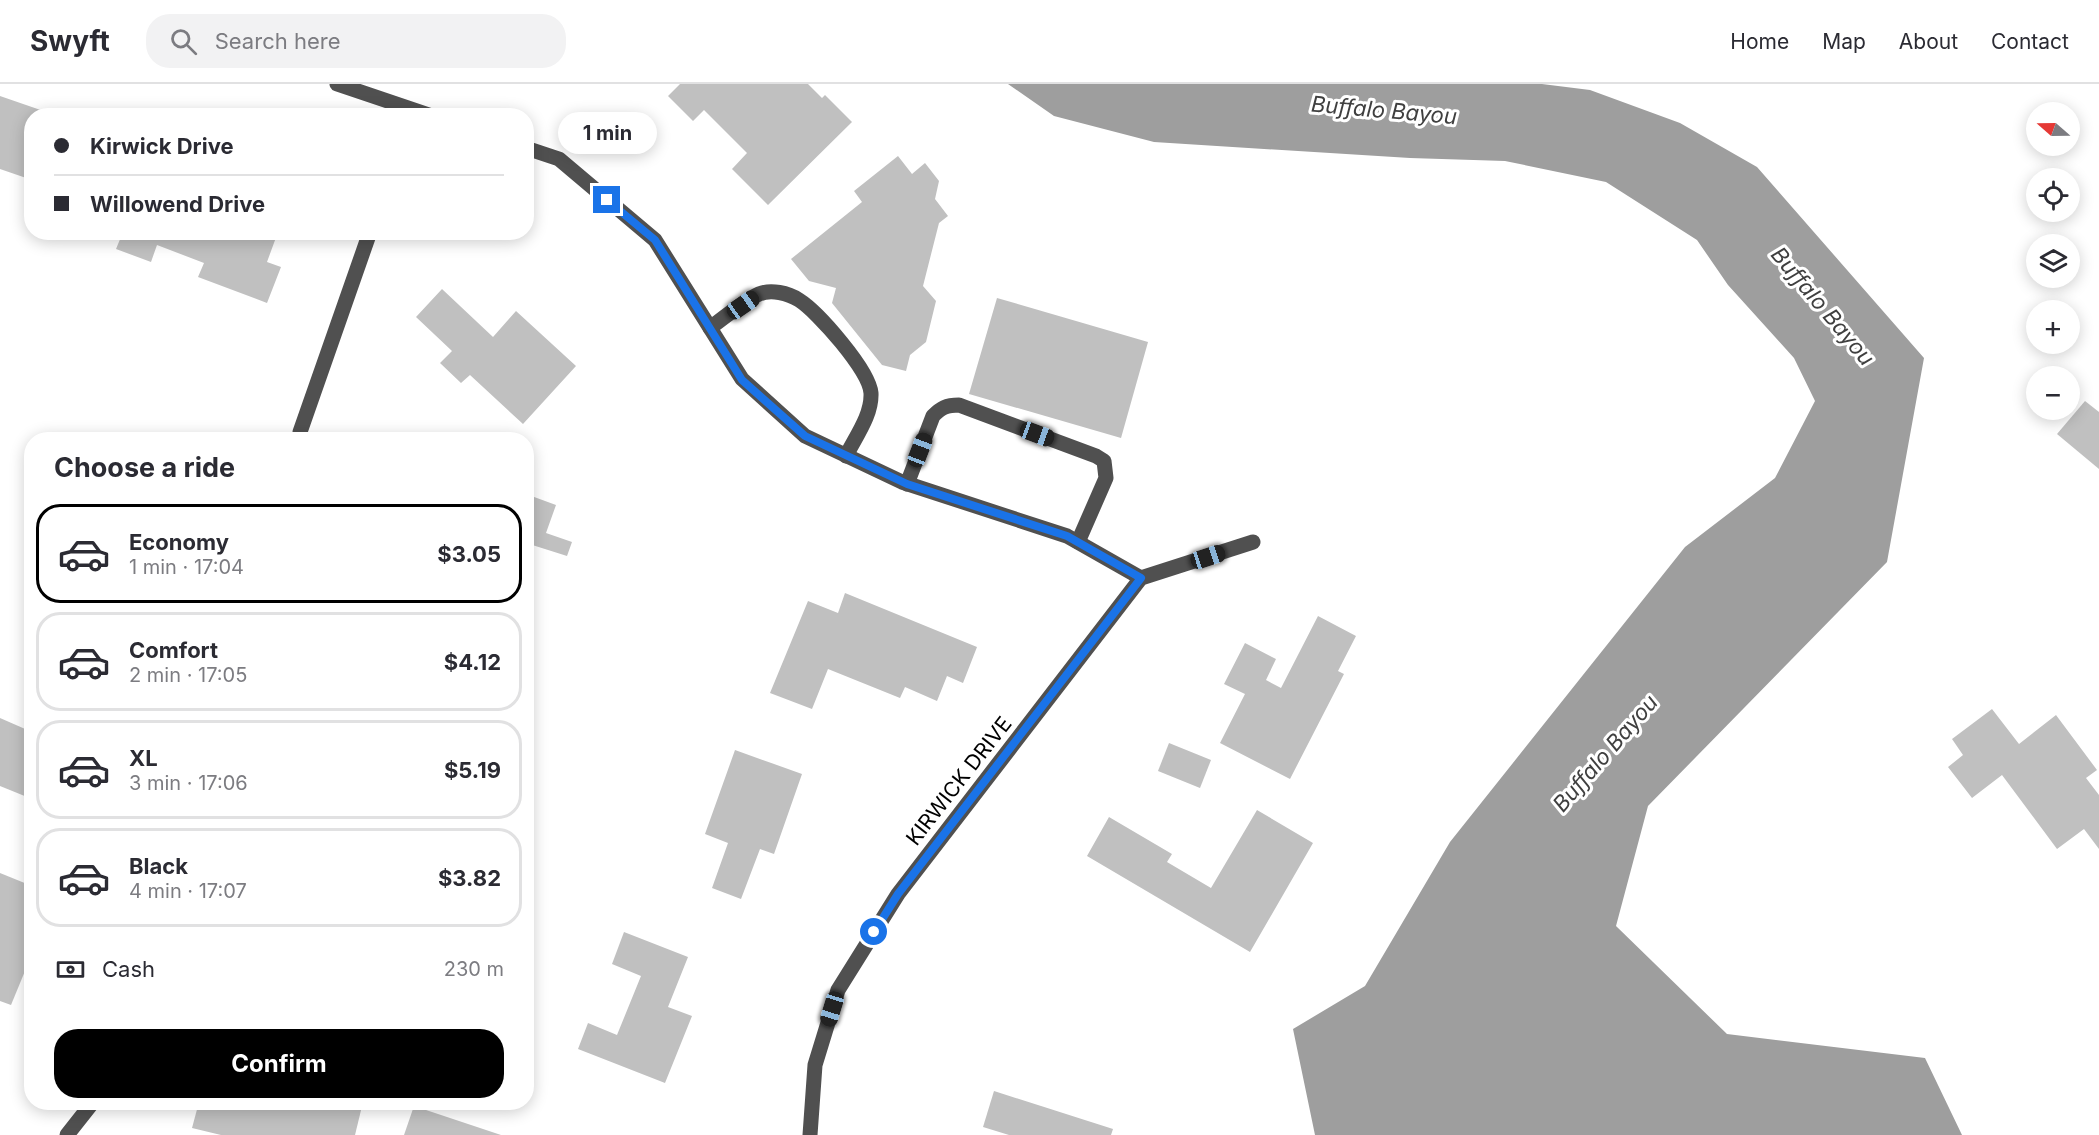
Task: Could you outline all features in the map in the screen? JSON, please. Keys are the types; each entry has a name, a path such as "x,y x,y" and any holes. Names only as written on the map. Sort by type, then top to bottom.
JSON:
{"street":[{"path":"337,84 401,108"},
{"path":"534,151 559,159 655,240 742,380 805,436 907,484 1067,536 1141,578 1253,542"},
{"path":"300,432 367,240"},
{"path":"710,328 759,294 779,292 798,299 819,316 862,370 870,389 871,406 846,456"},
{"path":"907,484 933,416 940,408 959,405 1104,461 1106,478 1078,542"},
{"name":"KIRWICK DRIVE","path":"810,1135 814,1065 838,990 898,894 1141,578"},
{"path":"67,1135 87,1110"}],"water":[{"name":"Buffalo Bayou","path":"1008,84 1542,84 1590,90 1680,123 1757,167 1924,358 1887,562 1648,806 1616,926 1727,1034 1925,1058 1962,1135 1315,1135 1293,1029 1365,986 1450,842 1685,547 1775,478 1815,401 1794,358 1728,285 1697,240 1606,182 1505,161 1410,158 1154,142 1054,116"}],"building":[{"path":"680,84 808,84 822,98 825,95 852,122 768,205 732,169 747,153 704,110 693,121 668,96"},
{"path":"0,96 35,108 24,108 24,177 0,169"},
{"path":"898,156 912,174 925,163 939,181 935,199 948,216 939,223 923,286 936,301 926,342 910,355 906,371 882,365 832,303 836,288 809,281 791,259 862,202 854,191"},
{"path":"120,240 275,240 267,262 281,267 267,303 198,277 204,263 157,245 151,262 116,249"},
{"path":"442,289 493,337 516,311 576,366 523,424 470,375 461,383 440,363 452,351 416,317"},
{"path":"997,298 1148,342 1121,438 969,394"},
{"path":"2085,401 2099,412 2099,469 2057,434 2069,420 2080,420 2080,407"},
{"path":"534,497 556,505 546,533 572,542 567,556 534,546"},
{"path":"845,593 977,647 963,683 947,676 937,701 905,687 900,698 828,669 812,709 770,693 808,601 838,613"},
{"path":"1318,616 1356,636 1338,671 1344,674 1290,779 1220,743 1245,694 1224,684 1245,643 1276,659 1266,680 1281,688"},
{"path":"1992,709 2019,744 2056,715 2097,770 2086,778 2099,795 2099,849 2084,829 2057,849 2002,775 1972,798 1948,767 1963,755 1952,739"},
{"path":"0,718 24,728 24,796 0,786"},
{"path":"1169,743 1211,760 1200,788 1158,771"},
{"path":"735,750 802,774 774,854 760,849 741,899 712,888 728,843 705,834"},
{"path":"1257,810 1313,843 1250,952 1087,856 1109,817 1172,854 1167,862 1211,888"},
{"path":"0,873 24,883 24,973 11,1005 0,1001"},
{"path":"624,932 688,957 668,1007 692,1016 665,1083 578,1049 588,1023 617,1035 641,976 612,964"},
{"path":"994,1091 1113,1129 1111,1135 1009,1135 983,1127"},
{"path":"197,1110 361,1110 355,1135 221,1135 192,1128"},
{"path":"413,1110 426,1110 501,1135 404,1135"}],"route":[{"path":"607,200 655,240 742,380 805,436 907,484 1067,536 1141,578 898,894 874,932"}]}
